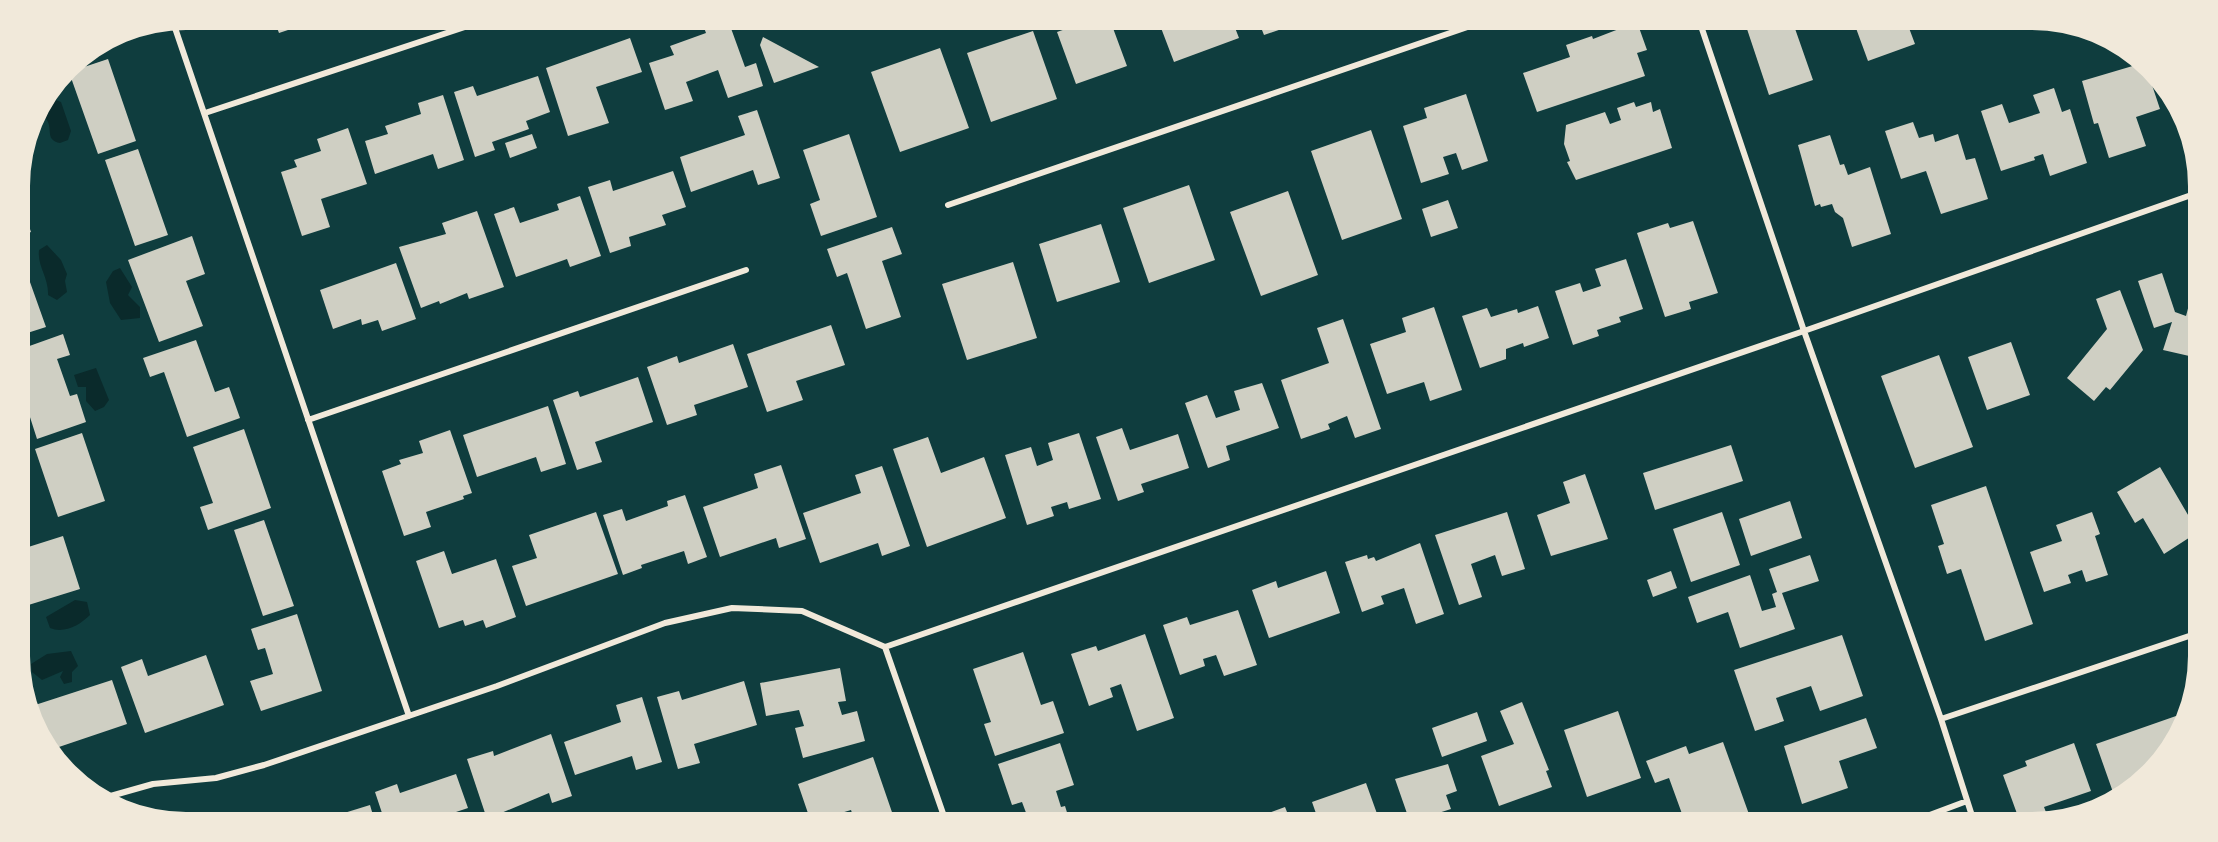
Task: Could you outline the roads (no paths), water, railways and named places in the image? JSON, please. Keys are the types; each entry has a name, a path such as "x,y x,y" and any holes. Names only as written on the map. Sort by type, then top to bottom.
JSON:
{"street":[{"path":"176,30 409,716"},
{"path":"205,113 456,30"},
{"path":"948,205 1459,30"},
{"path":"1702,30 1804,332 1941,719 1971,812"},
{"path":"115,795 153,784 216,778 264,765 497,686 665,623 732,608 802,611 885,647 1804,332 2188,196"},
{"path":"308,420 746,270"},
{"path":"1941,719 2188,636"},
{"path":"885,647 943,812"},
{"path":"1938,812 1967,801"}],"water":[{"path":"56,100 61,102 71,131 68,140 60,143 53,140 45,119"},
{"path":"47,245 61,260 67,274 65,281 67,292 57,300 48,295 39,256 39,250"},
{"path":"120,268 132,287 128,295 140,307 140,318 121,320 110,303 106,282 113,271"},
{"path":"96,368 109,400 104,407 95,411 86,401 86,387 78,387 74,375"},
{"path":"75,600 87,602 90,615 72,628 55,630 50,628 46,617"},
{"path":"71,651 78,666 72,672 72,682 64,684 60,677 63,671 42,680 32,672 31,664 47,654"}]}
